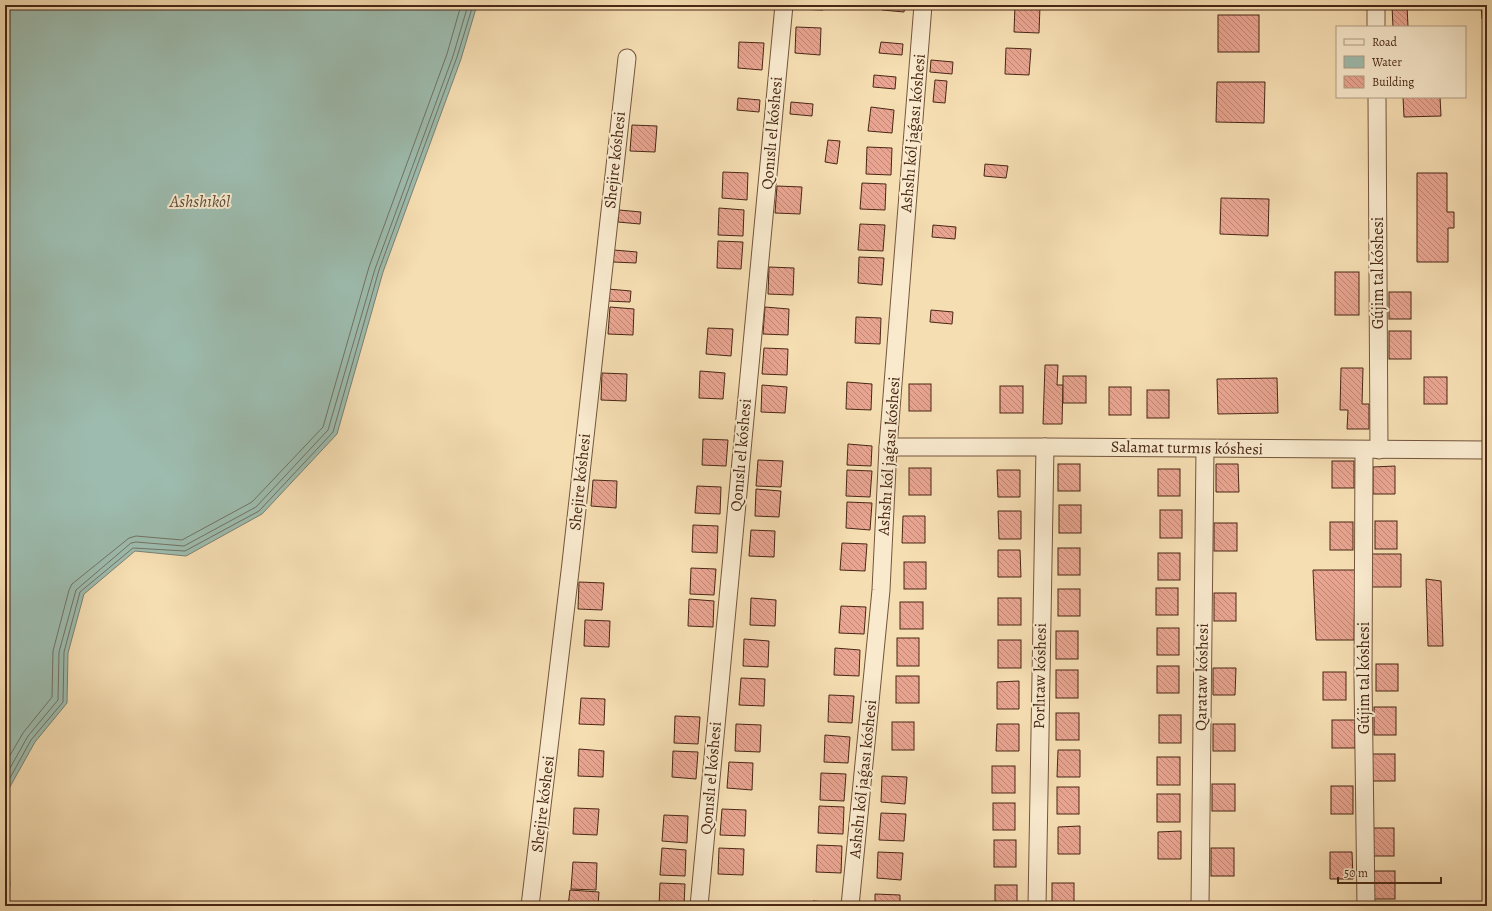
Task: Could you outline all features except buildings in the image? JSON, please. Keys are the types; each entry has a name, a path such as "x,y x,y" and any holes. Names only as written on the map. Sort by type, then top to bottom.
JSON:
{"street":[{"name":"Qonıslı el kóshesi","path":"699,906 784,5"},
{"name":"Ashshı kól jaǵası kóshesi","path":"850,906 881,590 888,447 923,5"},
{"path":"1376,5 1376,26"},
{"name":"Shejire kóshesi","path":"530,906 571,563 626,58"},
{"name":"Gújim tal kóshesi","path":"1366,906 1364,677 1372,450 1377,98"},
{"name":"Salamat turmıs kóshesi","path":"888,447 1487,450"},
{"name":"Porlıtaw kóshesi","path":"1037,906 1045,447"},
{"name":"Qarataw kóshesi","path":"1200,906 1205,449"}],"water":[{"name":"Ashshıkól","path":"5,5 477,5 461,59 383,272 337,434 262,514 186,556 135,551 84,594 68,653 67,703 35,742 7,792 10,886 5,902"}]}
